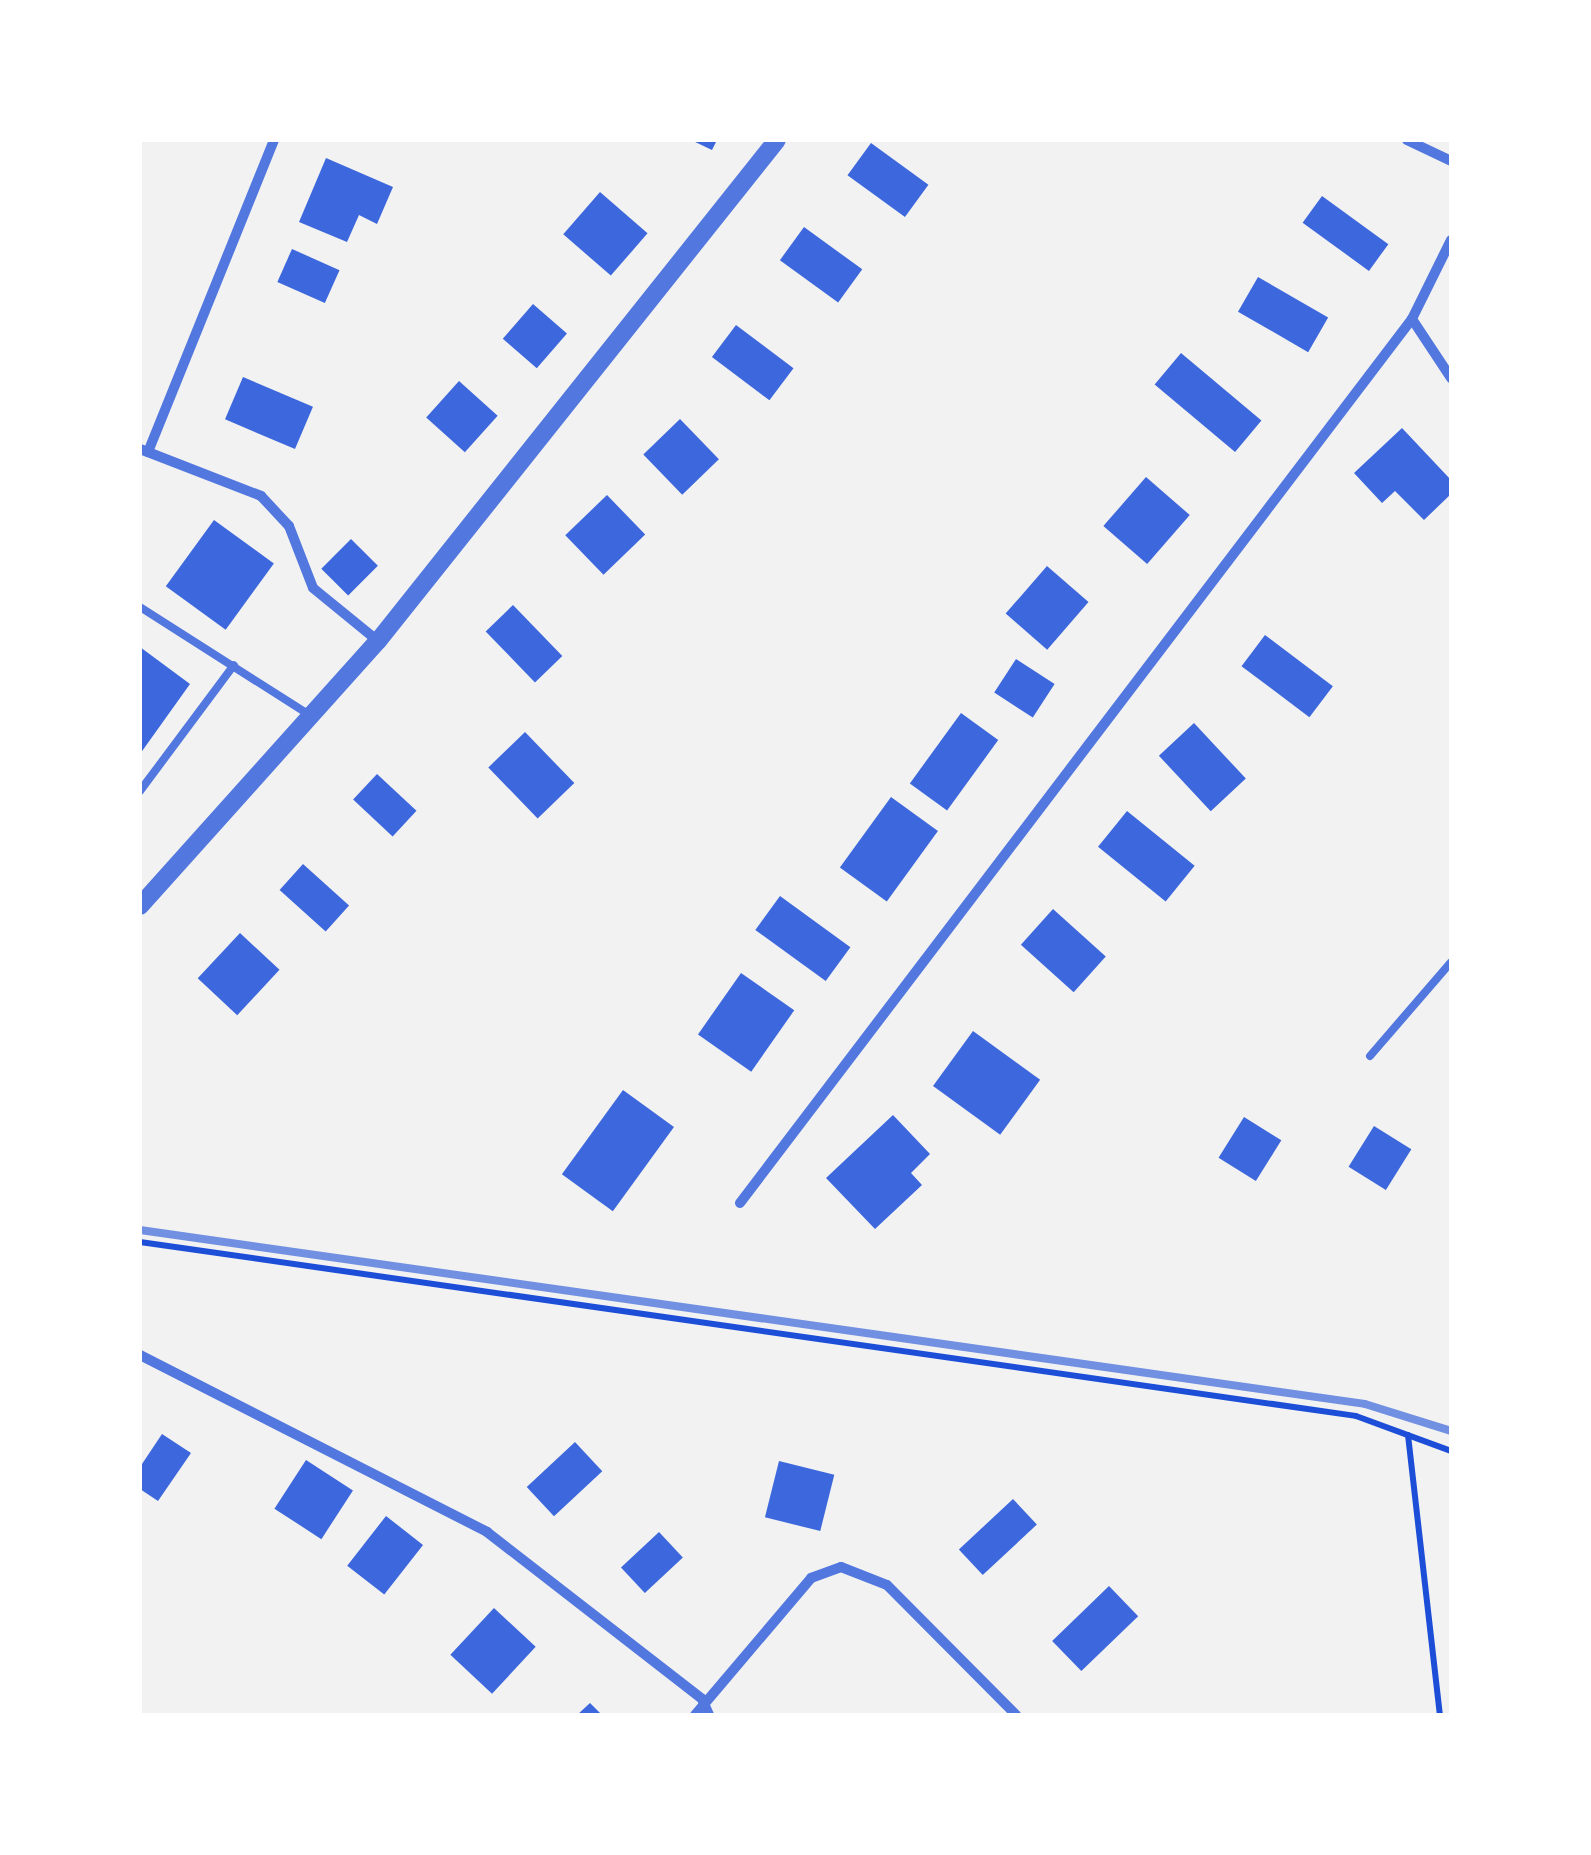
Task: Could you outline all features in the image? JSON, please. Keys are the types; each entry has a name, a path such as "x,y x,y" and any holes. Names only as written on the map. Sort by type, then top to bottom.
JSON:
{"street":[{"path":"274,140 144,451 261,496 288,526 313,588 378,641"},
{"path":"140,906 378,641 777,140"},
{"path":"1407,140 1451,160"},
{"path":"740,1203 1412,319 1451,240"},
{"path":"1412,319 1451,378"},
{"path":"140,1355 487,1532 702,1699 709,1715"},
{"path":"695,1715 702,1699 811,1578 841,1567 887,1585 1016,1715"}],"lane":[{"path":"140,607 312,717"},
{"path":"140,790 234,665"},
{"path":"1370,1056 1451,962"}],"path":[{"path":"140,1242 1356,1416 1451,1451"},
{"path":"1408,1435 1440,1715"}],"building":[{"path":"691,140 717,140 712,150"},
{"path":"871,143 928,185 905,217 847,175"},
{"path":"326,158 393,187 377,224 359,215 347,242 299,222"},
{"path":"600,192 648,233 611,276 563,234"},
{"path":"1322,196 1388,244 1369,271 1303,223"},
{"path":"804,227 862,269 838,302 780,260"},
{"path":"292,249 340,270 325,303 277,282"},
{"path":"1258,277 1328,318 1308,352 1238,312"},
{"path":"533,304 567,334 537,368 503,339"},
{"path":"736,325 794,368 769,400 712,357"},
{"path":"1181,353 1261,420 1235,452 1155,384"},
{"path":"243,377 313,407 295,449 225,419"},
{"path":"459,381 498,416 465,452 426,417"},
{"path":"680,419 719,459 682,495 643,454"},
{"path":"1402,428 1451,480 1451,494 1424,520 1395,491 1382,503 1354,473"},
{"path":"1146,477 1190,515 1147,564 1103,526"},
{"path":"607,495 645,535 603,575 565,535"},
{"path":"214,520 274,563 226,630 166,586"},
{"path":"351,539 378,566 348,596 321,569"},
{"path":"1047,566 1089,602 1047,650 1006,614"},
{"path":"513,605 562,656 535,682 486,631"},
{"path":"1265,635 1333,686 1309,717 1242,666"},
{"path":"140,647 190,684 140,754"},
{"path":"1016,659 1055,684 1033,718 994,693"},
{"path":"961,713 998,740 947,810 910,783"},
{"path":"1194,723 1246,779 1211,811 1159,756"},
{"path":"525,732 574,783 538,819 488,767"},
{"path":"377,774 416,811 393,836 353,800"},
{"path":"891,797 938,831 887,901 840,867"},
{"path":"1127,811 1195,866 1166,901 1098,847"},
{"path":"303,864 349,905 326,931 280,890"},
{"path":"780,896 850,947 826,981 755,930"},
{"path":"1053,909 1106,957 1074,992 1021,945"},
{"path":"240,933 279,970 237,1015 198,978"},
{"path":"741,973 794,1010 751,1072 698,1034"},
{"path":"973,1031 1040,1080 1000,1135 933,1086"},
{"path":"623,1090 674,1127 613,1211 562,1174"},
{"path":"893,1115 930,1154 911,1173 922,1185 875,1229 826,1178"},
{"path":"1244,1117 1281,1140 1256,1181 1219,1158"},
{"path":"1374,1126 1411,1149 1386,1190 1349,1167"},
{"path":"162,1434 191,1453 158,1501 140,1489 140,1467"},
{"path":"575,1442 602,1471 554,1516 527,1487"},
{"path":"306,1460 353,1490 321,1539 274,1509"},
{"path":"779,1461 834,1475 820,1531 765,1517"},
{"path":"1013,1499 1037,1525 983,1575 959,1549"},
{"path":"386,1516 423,1545 384,1595 347,1566"},
{"path":"659,1532 683,1558 645,1593 621,1567"},
{"path":"1109,1586 1138,1616 1081,1671 1052,1641"},
{"path":"494,1608 536,1647 492,1694 450,1655"},
{"path":"590,1703 602,1715 577,1715"}],"railway":[{"path":"140,1230 1365,1404 1451,1431"}]}
